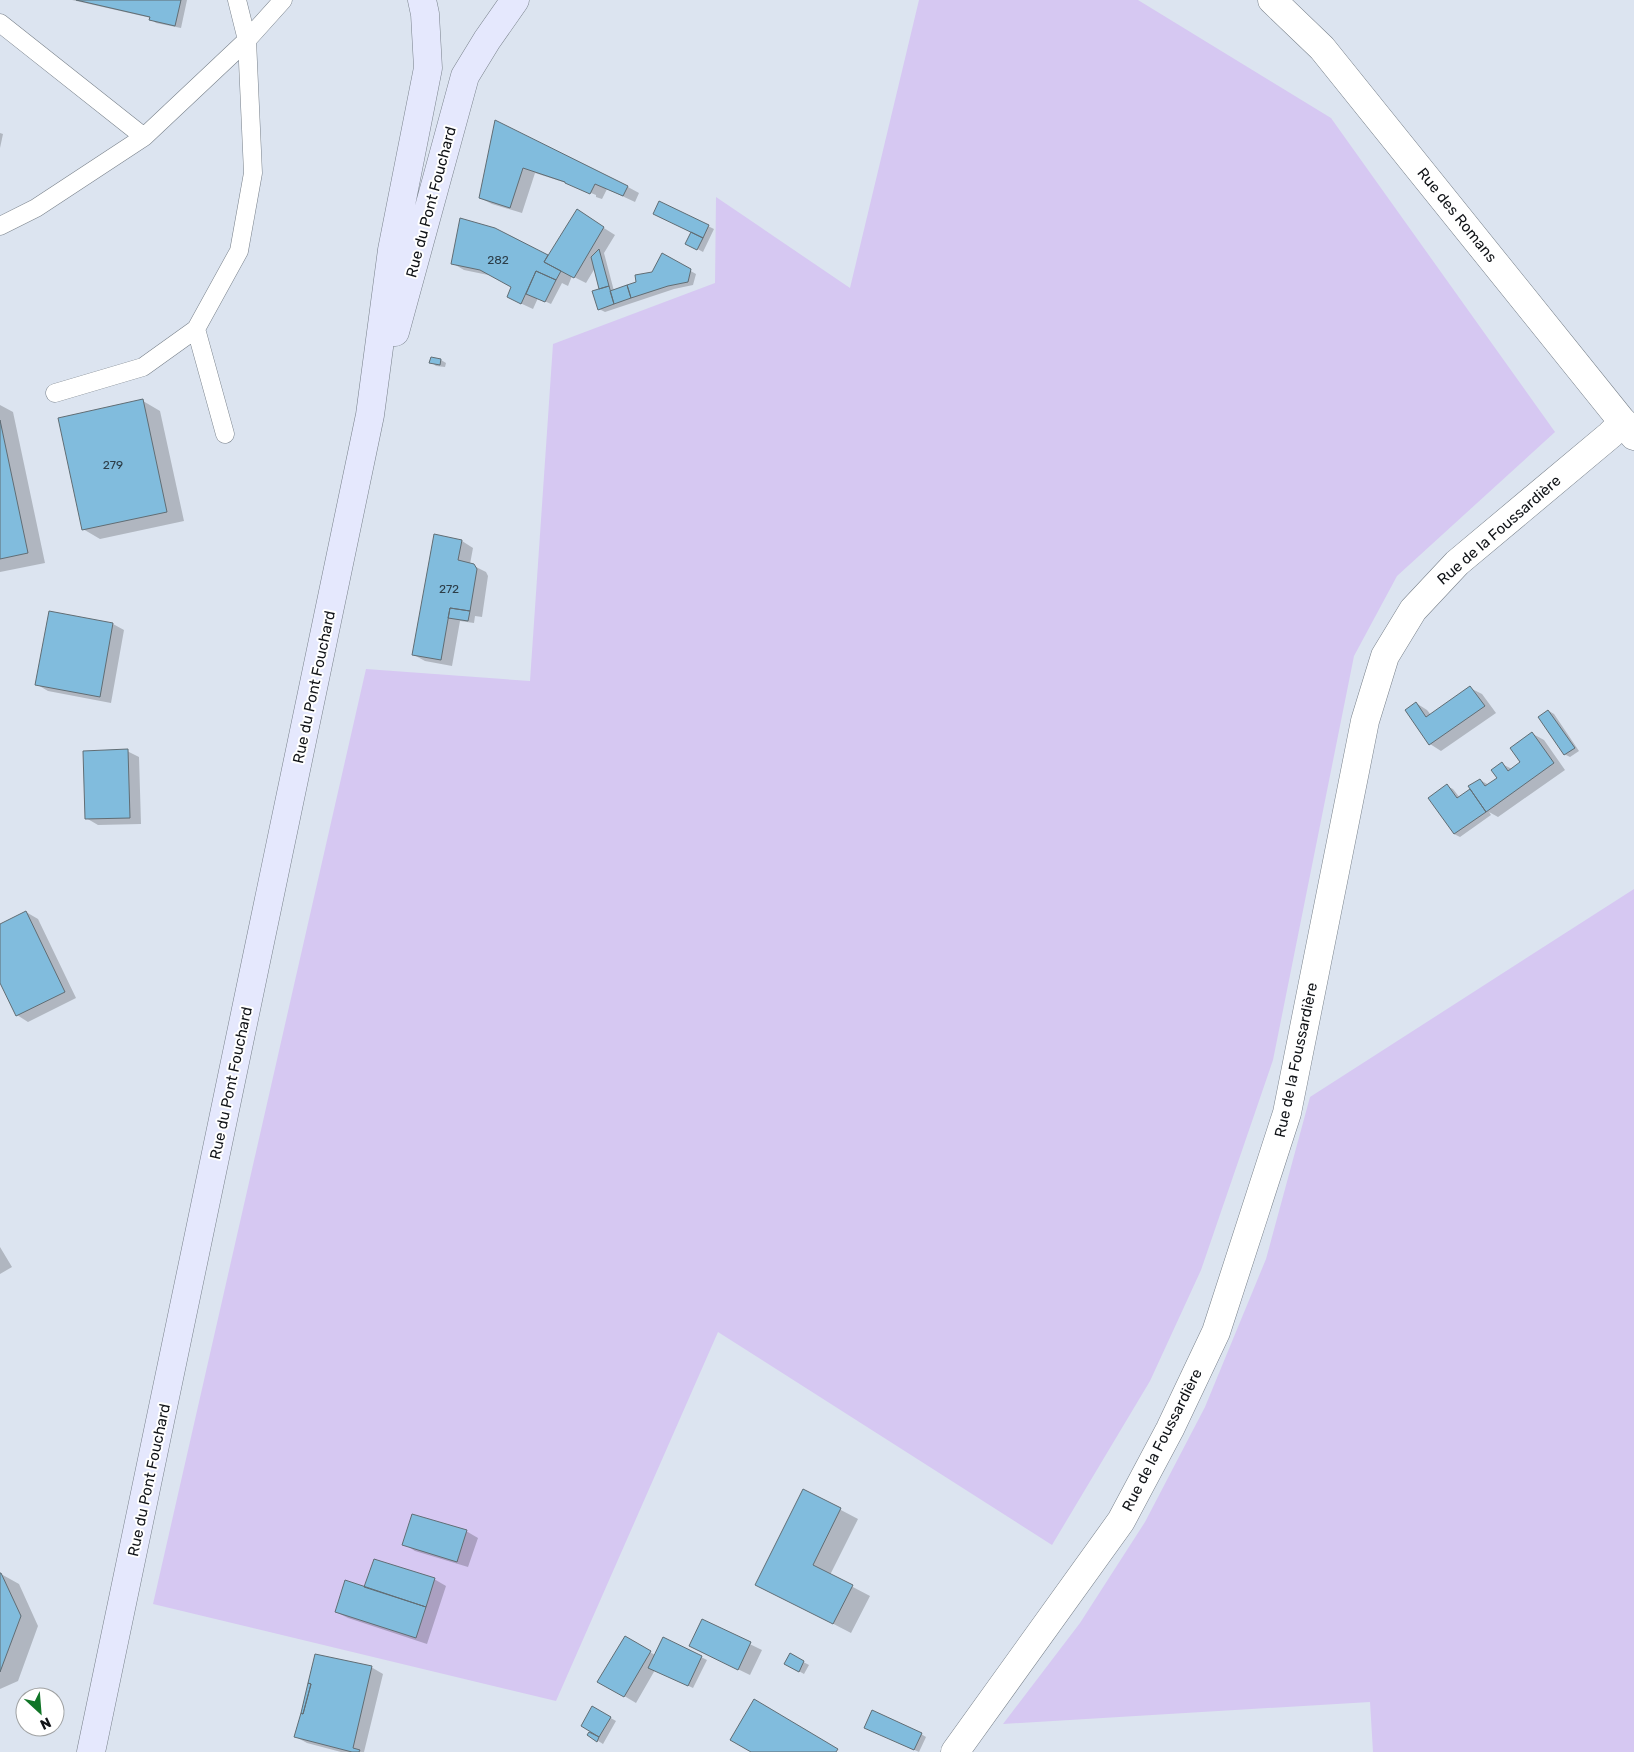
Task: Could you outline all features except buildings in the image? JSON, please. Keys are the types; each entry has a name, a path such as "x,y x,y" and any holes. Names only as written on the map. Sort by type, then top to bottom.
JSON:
{"main road":[{"name":"Rue du Pont Fouchard","path":"91,1752 370,415 392,250 428,68 425,14 422,0"},
{"name":"Rue du Pont Fouchard","path":"370,415 415,260 465,76 515,0"}],"street":[{"name":"Rue des Romans","path":"1272,0 1322,48 1629,429"},
{"name":"Rue de la Foussardière","path":"955,1752 1121,1521 1170,1429 1216,1332 1287,1113 1365,721 1385,656 1413,610 1458,563 1610,435 1629,429"}],"lane":[{"path":"55,393 143,367 196,329 238,251 253,173 247,40 238,0"},
{"path":"0,226 36,208 144,137 247,40 282,0"},
{"path":"0,24 144,137"},
{"path":"196,329 225,434"}],"shaded area":[{"path":"919,0 1138,0 1331,118 1555,432 1397,576 1354,656 1273,1060 1201,1270 1150,1381 1052,1545 718,1332 556,1701 153,1604 366,669 530,681 553,344 715,283 716,197 850,288"},
{"path":"1634,889 1634,1752 1373,1752 1370,1702 1003,1724 1080,1623 1145,1522 1205,1407 1266,1259 1310,1097"}]}
